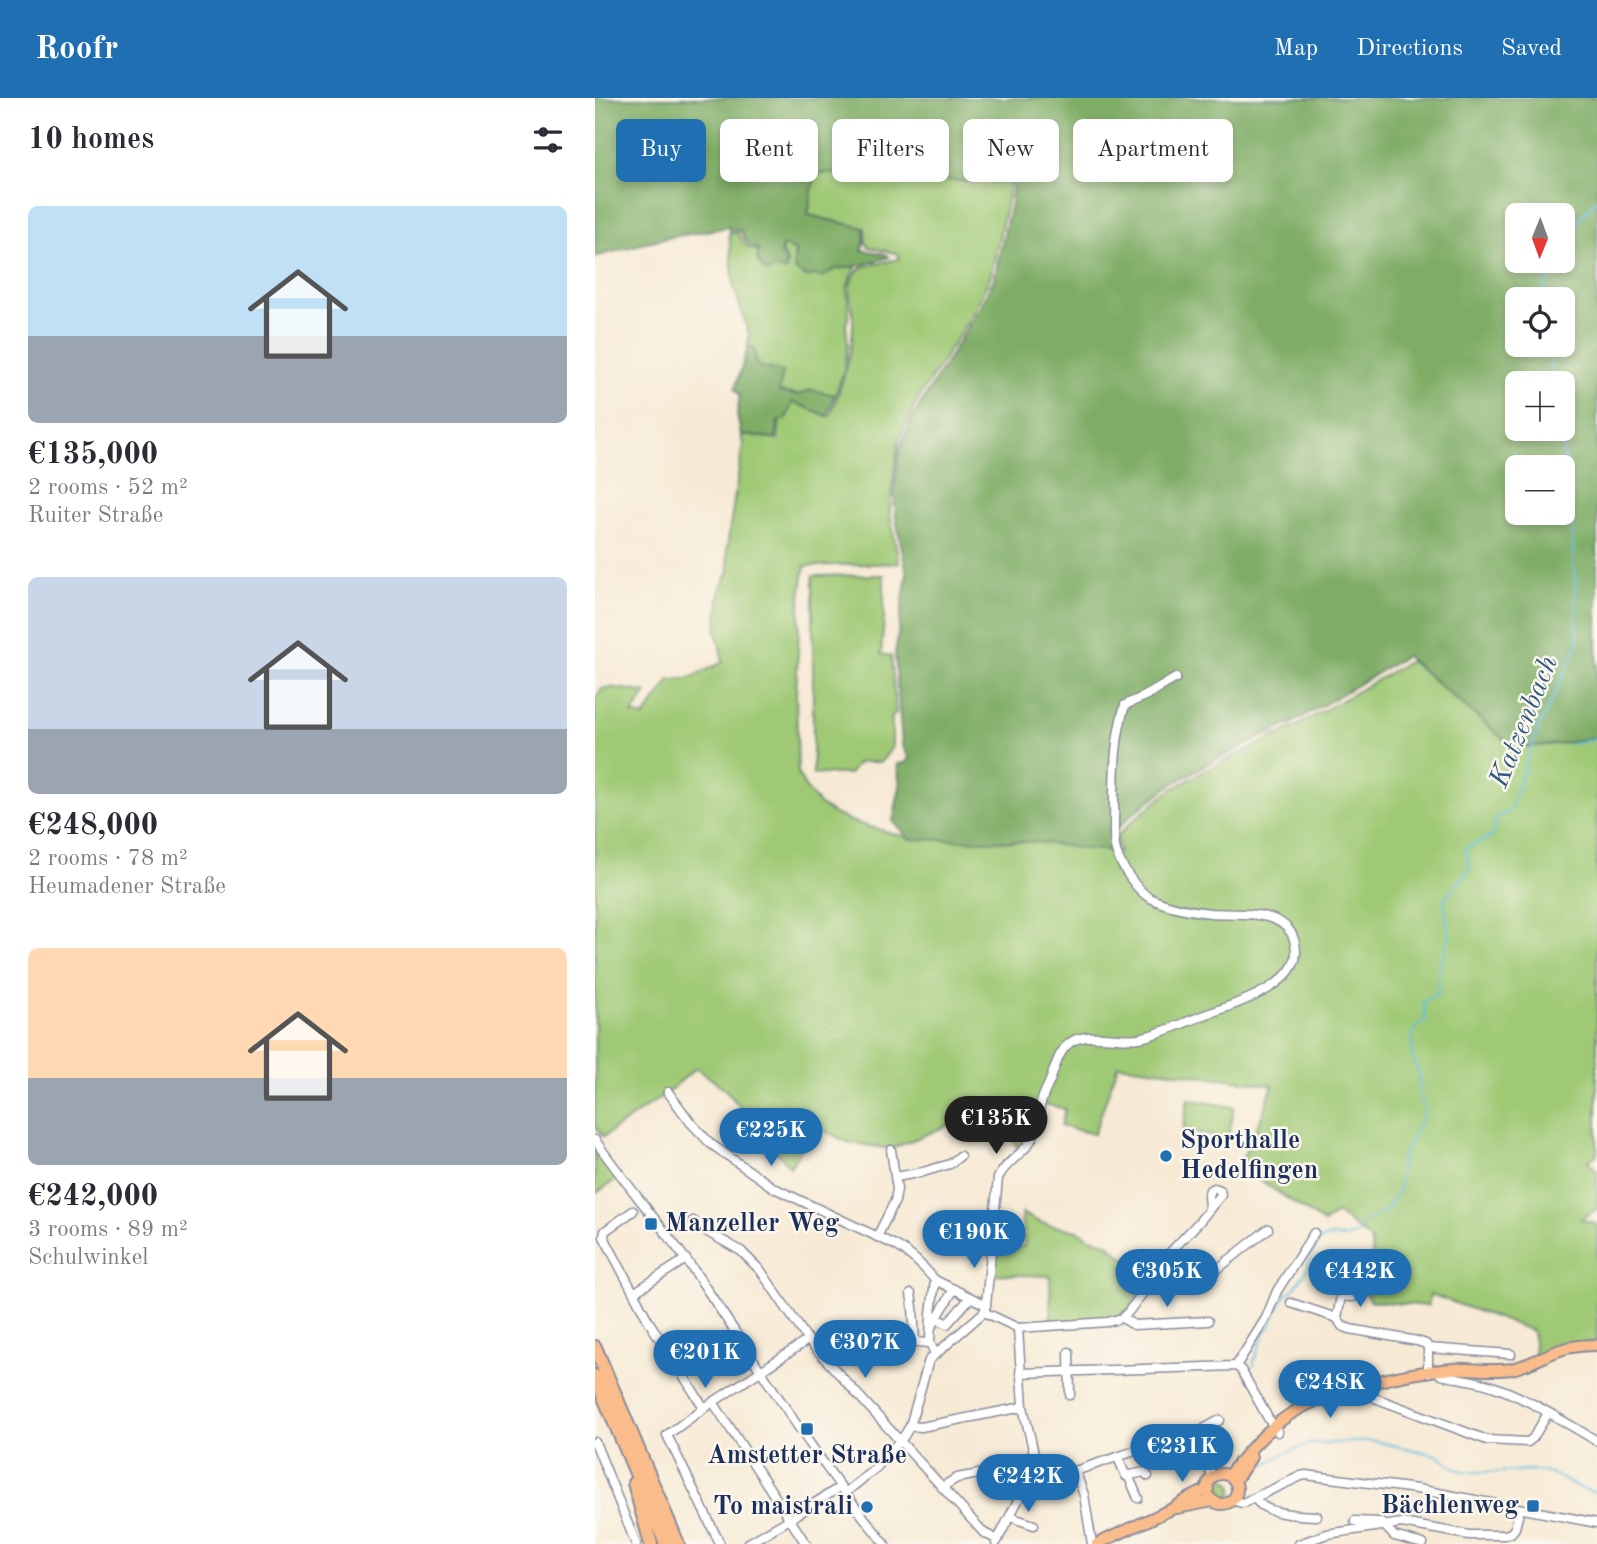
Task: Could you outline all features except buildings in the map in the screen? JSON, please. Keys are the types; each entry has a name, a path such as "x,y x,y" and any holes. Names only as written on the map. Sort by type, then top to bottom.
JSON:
{"highway":[{"path":"595,1347 678,1544"},
{"path":"595,1376 666,1544"},
{"path":"635,1469 633,1482 650,1544"}],"main road":[{"path":"1232,1478 1276,1429 1311,1411 1371,1387 1417,1379 1433,1372 1460,1369 1507,1370 1572,1347 1597,1345"},
{"path":"1213,1501 1207,1489 1213,1477 1220,1474 1232,1478"},
{"path":"1174,1508 1213,1501 1223,1504 1233,1500 1236,1493 1232,1478"},
{"path":"1097,1544 1174,1508 1207,1489"}],"street":[{"path":"747,1544 876,1468 910,1426 929,1360 985,1308 998,1178 1001,1171 1030,1143 1036,1132 1041,1103 1063,1049 1076,1039 1139,1038 1167,1030 1250,999 1275,984 1293,964 1296,954 1294,942 1289,931 1280,922 1261,915 1183,908 1150,898 1138,888 1115,850 1114,760 1125,705 1176,678"},
{"path":"669,1092 691,1123 711,1144 774,1188 908,1253 935,1280 1018,1328 1108,1322 1122,1318 1135,1304 1160,1263 1199,1223 1209,1208"},
{"path":"595,1140 686,1259 842,1490 885,1544"},
{"path":"877,1237 895,1201 897,1189 891,1150"},
{"path":"896,1177 950,1164 960,1156"},
{"path":"633,1211 605,1231 604,1237 662,1344 704,1408"},
{"path":"693,1221 747,1256 761,1271 808,1339 984,1533 997,1542 1035,1472 1075,1471 1138,1450 1160,1446 1190,1451 1204,1460 1213,1477"},
{"path":"1148,1282 1196,1282 1215,1271 1268,1229"},
{"path":"1236,1366 1266,1318 1277,1291 1314,1233"},
{"path":"1337,1318 1341,1296 1340,1256"},
{"path":"635,1292 686,1259"},
{"path":"935,1280 930,1343 935,1354"},
{"path":"931,1328 954,1289"},
{"path":"1341,1296 1353,1297 1373,1289"},
{"path":"911,1294 915,1342 930,1343"},
{"path":"937,1320 947,1324 970,1298"},
{"path":"1291,1303 1337,1318 1342,1326 1350,1329 1422,1342 1428,1348 1433,1372 1496,1387 1597,1441"},
{"path":"1122,1318 1134,1325 1208,1321"},
{"path":"1018,1328 1023,1407 1033,1449 1035,1472"},
{"path":"720,1544 667,1435 808,1339"},
{"path":"1428,1348 1511,1354"},
{"path":"1069,1352 1070,1395"},
{"path":"1020,1373 1236,1366 1276,1429"},
{"path":"1371,1387 1375,1398 1381,1401 1412,1410 1486,1440 1528,1442 1548,1413"},
{"path":"713,1402 806,1544"},
{"path":"910,1426 921,1427 1023,1407"},
{"path":"1204,1460 1209,1453 1205,1428 1220,1420"},
{"path":"595,1442 636,1544"},
{"path":"1118,1458 1138,1498"},
{"path":"1017,1464 1034,1461"},
{"path":"1075,1471 1084,1495 1091,1544"},
{"path":"1128,1475 1144,1472 1148,1476"},
{"path":"942,1487 957,1478 979,1474"},
{"path":"1233,1500 1242,1503 1306,1475 1417,1489 1597,1523"},
{"path":"1255,1498 1261,1507 1292,1515 1317,1516"},
{"path":"1299,1544 1327,1534 1402,1523 1469,1535 1498,1536 1511,1533 1520,1509"},
{"path":"1010,1517 1034,1525"},
{"path":"1355,1521 1379,1522 1394,1536 1423,1544"}],"green space":[{"path":"595,98 1597,98 1597,737 1514,748 1406,656 1294,722 1207,764 1169,786 1115,831 1115,850 1085,849 1038,842 909,839 893,821 900,786 897,764 905,763 909,758 902,745 895,654 907,574 896,519 894,493 899,450 912,418 977,312 994,279 1013,183 987,182 1059,182 1059,119 963,119 963,181 949,181 949,119 832,119 832,173 818,173 818,119 720,119 720,182 814,182 808,215 864,228 862,250 889,257 835,269 822,277 806,277 794,269 795,250 783,246 780,253 786,262 784,270 778,268 766,272 757,260 759,249 747,243 741,231 729,230 728,227 655,240 595,257"},
{"path":"818,173 832,174 832,182 949,182 949,180 1010,183 990,278 971,316 918,399 898,444 890,514 899,563 805,566 801,589 796,694 798,774 819,804 834,814 909,838 1038,842 1119,852 1117,836 1172,789 1297,726 1410,661 1514,748 1597,737 1597,1155 1588,1161 1597,1171 1597,1209 1581,1219 1597,1224 1597,1341 1535,1356 1533,1331 1430,1294 1428,1306 1370,1301 1365,1292 1378,1287 1389,1276 1377,1269 1370,1239 1337,1213 1324,1223 1239,1166 1273,1085 1118,1065 1094,1134 1061,1126 1065,1109 1041,1103 1036,1131 1020,1154 1013,1138 990,1128 956,1122 891,1149 847,1142 816,1126 790,1167 724,1088 696,1068 668,1092 603,1137 595,1126 595,700 605,688 647,693 632,714 644,717 670,680 688,679 723,662 716,629 720,590 729,571 727,550 743,444 741,435 778,439 780,420 785,420 793,402 830,416 849,356 853,331 850,292 852,279 862,267 899,259 899,254 869,247 866,243 865,228 808,215 814,182 818,182"},
{"path":"729,233 738,233 746,245 759,251 757,260 770,271 778,268 786,271 787,260 781,252 783,246 795,250 794,258 806,276 822,277 835,269 857,266 847,288 848,345 844,370 835,395 811,390 798,395 778,392 757,366 754,347 748,347 749,334 734,287"},
{"path":"748,347 754,347 757,366 783,372 779,392 798,395 811,390 835,395 827,416 793,402 785,420 778,420 776,438 741,435 737,414 740,395 735,389"},
{"path":"884,575 881,654 891,656 896,713 892,716 892,747 881,762 859,762 849,774 813,774 813,576"},
{"path":"1188,1099 1234,1107 1228,1139 1183,1130"},
{"path":"598,1149 618,1178 595,1194 595,1151"},
{"path":"1021,1213 1041,1223 1078,1231 1108,1244 1124,1258 1152,1275 1122,1318 1051,1326 1050,1276 993,1274 995,1246 1024,1247"},
{"path":"1223,1479 1230,1482 1233,1489 1230,1496 1223,1499 1216,1496 1213,1489 1216,1482"}],"waterway":[{"name":"Katzenbach","path":"1575,230 1582,216 1597,199"},
{"name":"Katzenbach","path":"1545,287 1553,273"},
{"name":"Katzenbach","path":"1550,357 1551,371"},
{"name":"Katzenbach","path":"1254,1366 1264,1334 1284,1296 1293,1290 1305,1273 1320,1240 1331,1236 1344,1238 1355,1235 1364,1223 1388,1209 1399,1188 1401,1159 1425,1112 1420,1096 1419,1074 1412,1056 1413,1031 1426,1019 1423,1002 1438,993 1439,969 1449,938 1444,899 1470,869 1465,849 1492,836 1497,817 1509,812 1538,729 1578,644 1571,502 1562,441"},
{"path":"1569,744 1597,739"},
{"path":"1250,1474 1283,1454 1309,1444 1374,1441 1437,1455 1459,1470 1529,1470 1550,1473 1597,1493"}],"place":[{"name":"Sporthalle Hedelfingen","path":"1166,1156"},
{"name":"Manzeller Weg","path":"651,1224"},
{"name":"Amstetter Straße","path":"807,1429"},
{"name":"Bächlenweg","path":"1533,1506"},
{"name":"To maistrali","path":"867,1507"}]}
